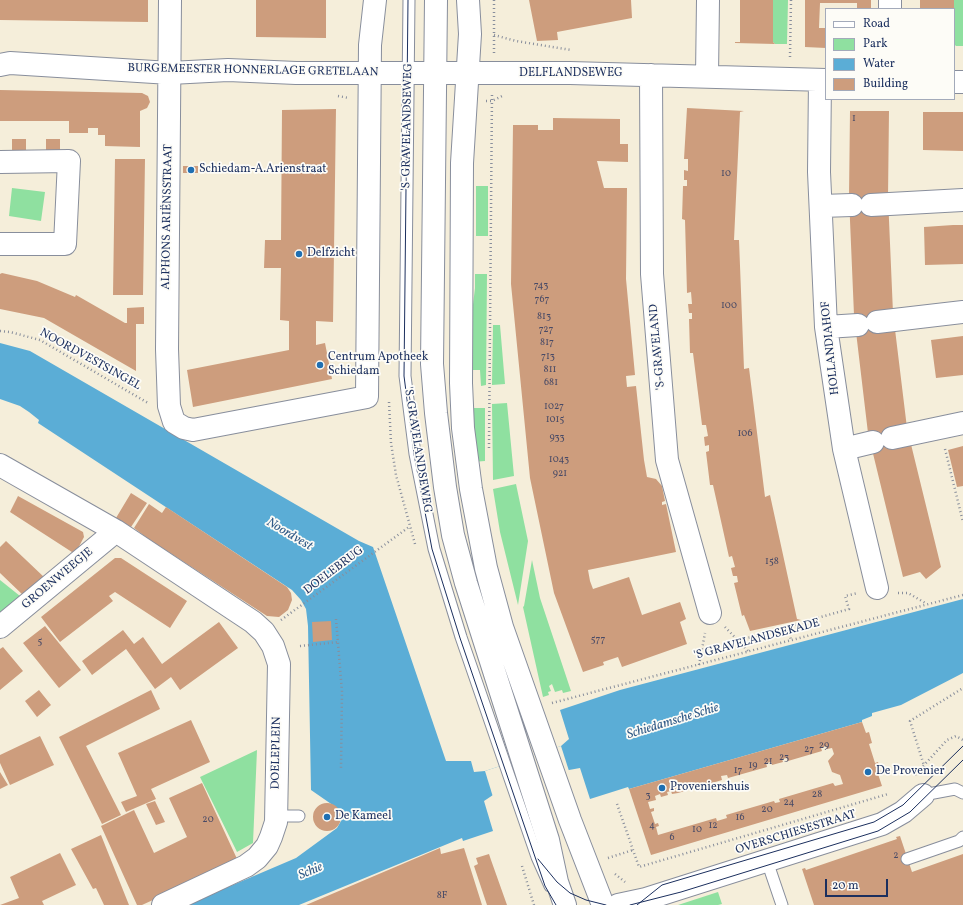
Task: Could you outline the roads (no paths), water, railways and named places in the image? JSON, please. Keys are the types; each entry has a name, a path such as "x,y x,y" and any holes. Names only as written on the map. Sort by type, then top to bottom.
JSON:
{"street":[{"name":"ALPHONS ARIËNSSTRAAT","path":"170,0 167,349 169,406 174,422 184,428 193,430 367,396 370,72"},
{"path":"370,72 370,45 375,0"},
{"name":"'S-GRAVELANDSEWEG","path":"436,0 432,364 441,462 448,510 513,762 522,787 548,840 563,905"},
{"path":"468,0 470,34 462,163 460,324 461,383 467,459 477,524 502,627 554,776 604,905"},
{"path":"707,76 708,0"},
{"name":"BURGEMEESTER HONNERLAGE GRETELAAN","path":"0,65 10,63 170,73 228,70 296,73 435,73"},
{"name":"DELFLANDSEWEG","path":"435,73 707,76 823,80"},
{"name":"'S-GRAVELAND","path":"651,75 652,274 668,460 710,613"},
{"name":"HOLLANDIAHOF","path":"823,80 819,172 826,327 844,449 877,588"},
{"path":"0,162 69,161 65,244 0,244"},
{"path":"821,206 963,200"},
{"path":"826,327 963,312"},
{"path":"844,449 963,423"},
{"path":"0,465 116,531"},
{"name":"GROENWEEGJE","path":"0,627 116,531"},
{"name":"DOELEPLEIN","path":"116,531 254,622 264,632 273,646 279,664 276,822 267,846 257,858 246,866 163,905"},
{"name":"OVERSCHIESESTRAAT","path":"618,905 646,899 882,824 903,812 916,788"}],"lane":[{"name":"'S-GRAVELANDSEWEG","path":"409,0 405,376 415,454 434,549 461,637 513,762"},
{"path":"916,788 955,788 963,793"},
{"path":"276,816 299,816"},
{"path":"907,859 959,841 963,837"},
{"path":"767,861 782,905"}],"water":[{"path":"0,343 30,351 359,541 373,547 446,761 471,761 474,772 485,771 561,746 569,739 560,710 620,690 963,599 963,673 901,705 872,713 872,716 862,720 862,722 629,789 628,787 590,799 580,768 569,770 493,795 484,801 493,831 463,841 462,838 299,905 186,905 296,858 337,828 341,821 341,814 337,808 311,790 308,626 306,609 301,600 292,590 38,423 39,420 20,406 0,399"}],"tram line":[{"path":"408,0 404,376 414,454 432,549 460,638 545,886 556,905"},
{"path":"637,905 662,885 874,822 903,805 963,746"},
{"path":"630,905 681,892 878,831 910,812 963,760"},
{"path":"538,859 557,882 570,893 586,900 606,905"}],"place":[{"name":"Schiedam-A.Arienstraat","path":"191,170"},
{"name":"Delfzicht","path":"299,254"},
{"name":"Centrum Apotheek Schiedam","path":"320,365"},
{"name":"De Provenier","path":"868,772"},
{"name":"Proveniershuis","path":"662,788"},
{"name":"De Kameel","path":"327,817"}],"water label":[{"name":"Noordvest","path":"289,535"},
{"name":"Schiedamsche Schie","path":"673,722"},
{"name":"Schie","path":"311,872"}]}
